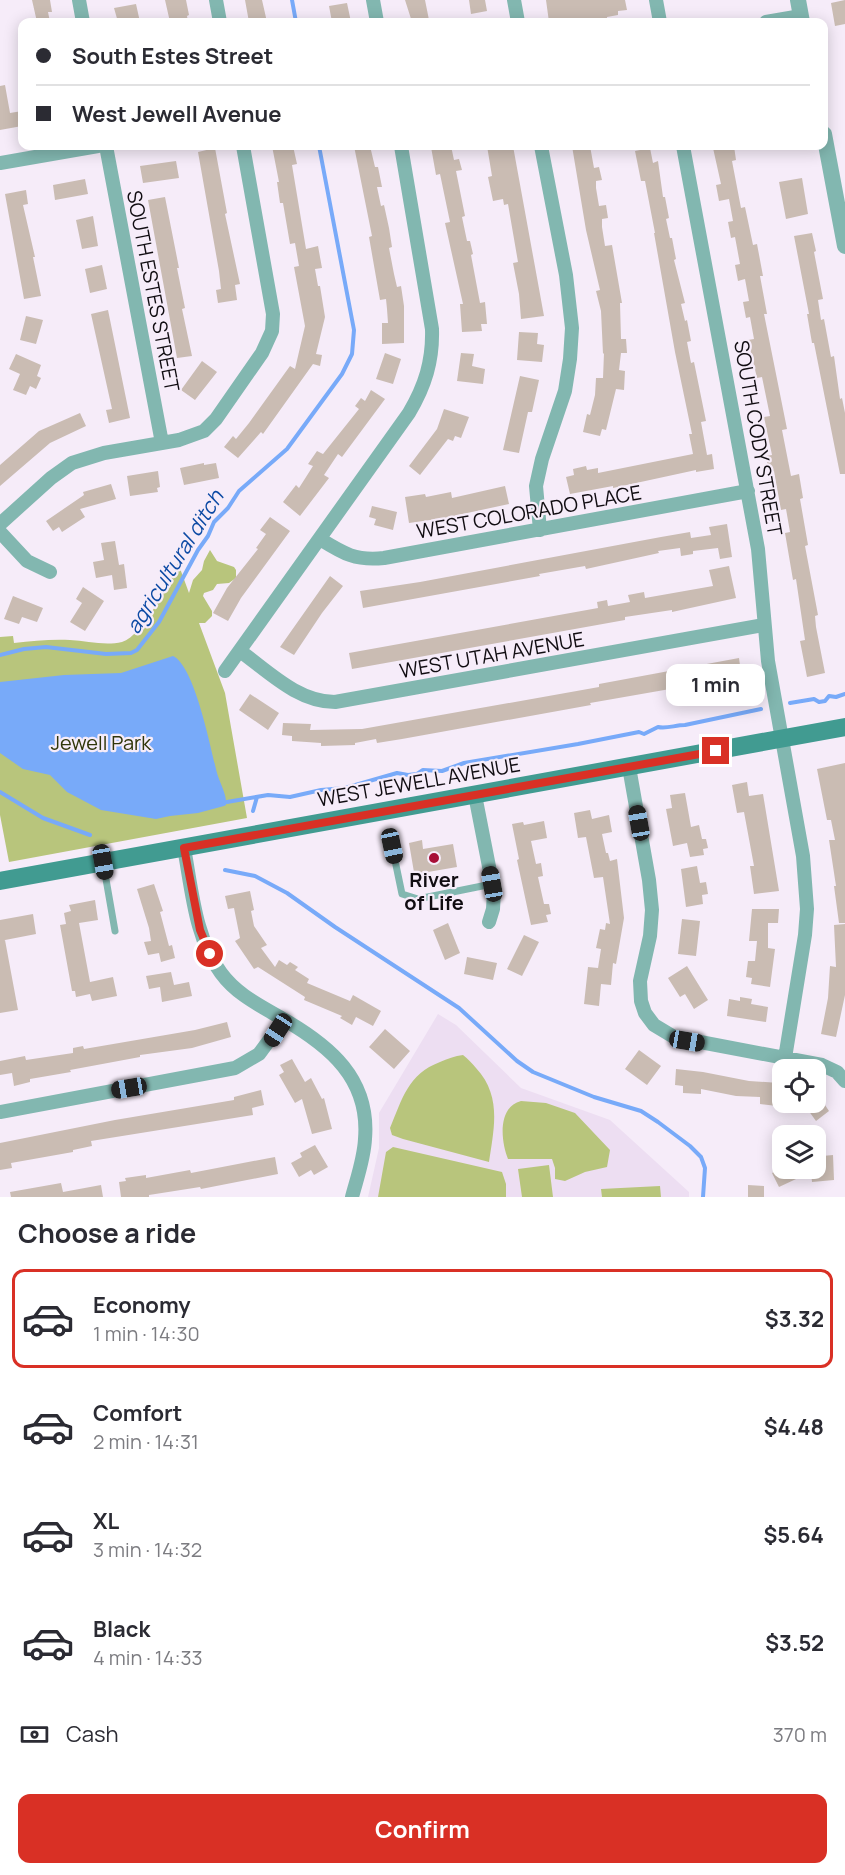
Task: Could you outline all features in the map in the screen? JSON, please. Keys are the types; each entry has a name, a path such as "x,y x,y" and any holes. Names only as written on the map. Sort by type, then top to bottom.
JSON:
{"main road":[{"name":"WEST JEWELL AVENUE","path":"0,881 845,727"}],"street":[{"path":"79,0 82,18"},
{"path":"216,0 219,18"},
{"path":"373,0 376,18"},
{"path":"514,0 517,18"},
{"path":"656,0 659,18"},
{"path":"781,18 800,13"},
{"path":"0,164 76,150"},
{"name":"SOUTH ESTES STREET","path":"107,150 162,443"},
{"path":"0,524 51,478 72,463 104,453 194,436 210,426 266,346 272,331 273,315 244,150"},
{"path":"225,671 421,393 430,365 431,319 401,150"},
{"path":"540,530 536,486 542,459 565,391 572,328 566,274 542,150"},
{"name":"SOUTH CODY STREET","path":"684,150 748,491 762,576 768,661 803,856 807,909 804,951 785,1058"},
{"path":"827,150 845,246"},
{"name":"WEST COLORADO PLACE","path":"320,539 349,556 374,559 748,491"},
{"path":"0,532 27,561 50,572"},
{"name":"WEST UTAH AVENUE","path":"240,651 300,694 319,701 335,702 764,625"},
{"path":"629,767 651,896 650,936 639,988 645,1013 659,1030 674,1037 822,1065 837,1072 845,1081"},
{"path":"475,795 492,884 494,903 489,922"},
{"path":"184,848 200,930 214,961 227,980 243,995 323,1044 347,1071 359,1095 365,1120 365,1142 352,1197"},
{"path":"0,1112 235,1068 259,1054 284,1020"}],"lane":[{"path":"392,846 402,894 409,897 418,899 492,884"},
{"path":"103,862 115,931"}],"shaded area":[{"path":"438,1014 456,1025 521,1088 610,1120 689,1192 689,1197 368,1197 379,1148 379,1113"}],"green space":[{"name":"Jewell Park","path":"210,550 217,561 234,567 236,570 236,578 229,583 217,584 213,590 204,593 203,596 212,611 212,616 205,623 199,623 225,693 247,818 9,862 0,815 0,637 13,636 14,643 56,640 122,642 139,630 147,619 178,563 189,593 193,580 202,570"},
{"path":"463,1055 484,1079 493,1101 494,1125 489,1162 403,1139 392,1135 390,1128 398,1107 420,1073 440,1062"},
{"path":"521,1101 546,1103 575,1113 610,1150 607,1167 585,1172 565,1181 555,1179 552,1159 508,1159 503,1135 504,1118 513,1105"},
{"path":"393,1147 502,1172 506,1184 506,1197 378,1197 386,1152"},
{"path":"549,1165 553,1197 522,1197 518,1169"},
{"path":"660,1186 661,1197 602,1197 601,1189"}],"water":[{"path":"173,656 181,663 195,691 226,805 198,813 156,819 101,810 67,792 50,775 23,769 0,753 0,682 64,675 121,673"}],"building":[{"path":"32,0 50,0 52,12 48,12 49,18 36,18"},
{"path":"165,0 186,0 189,15 187,18 169,18"},
{"path":"245,0 262,0 266,18 248,18"},
{"path":"405,0 425,0 429,18 411,18"},
{"path":"469,0 485,0 487,11 471,14"},
{"path":"546,0 625,0 627,10 618,11 618,15 607,18 548,18"},
{"path":"845,0 845,24 835,26 831,3"},
{"path":"347,3 350,18 331,18 329,6"},
{"path":"136,4 139,18 117,18 114,8"},
{"path":"5,85 10,113 18,112 18,127 0,130 0,86"},
{"path":"215,150 227,213 225,214 240,284 235,285 237,300 218,303 216,290 221,289 219,271 198,152"},
{"path":"273,150 294,150 297,164 292,165 306,249 318,246 322,268 315,269 325,317 316,354 322,355 320,366 313,364 263,434 261,432 238,458 224,447 233,436 236,439 290,366 295,369 305,326 294,267 299,266 295,243 290,244 283,203 280,203 277,182 279,182"},
{"path":"355,150 371,150 375,167 378,167 382,187 377,187 381,206 384,205 392,247 389,248 394,274 397,287 401,286 404,306 404,343 382,344 382,323 388,323 386,299 380,300 369,237 372,236"},
{"path":"432,150 452,150 454,160 459,159 462,170 456,171 465,216 462,217 467,241 470,241 473,254 471,255 480,303 485,302 487,324 481,324 482,331 462,332 460,304 463,304 445,223 450,222 440,174 436,175"},
{"path":"488,150 514,150 544,316 521,319 513,263 518,262 508,204 504,205 503,199 493,201 488,177 492,176"},
{"path":"573,150 591,150 594,168 599,167 602,180 596,181 596,188 599,206 606,205 608,218 602,219 602,227 605,246 612,245 622,303 620,303 621,339 626,339 627,353 621,353 619,370 625,371 624,390 616,389 606,430 602,429 600,436 583,432 595,395 596,378 603,378 604,353 601,311 596,291 600,290 586,230"},
{"path":"650,150 653,163 658,161 663,197 665,197 669,218 666,219 685,303 681,304 691,341 687,342 691,363 694,362 706,421 701,422 707,455 712,454 714,469 696,472 696,470 613,488 613,486 570,494 566,477 574,475 573,469 586,466 587,470 598,468 598,473 693,454 689,434 692,434 675,352 655,233 645,181 641,181 635,151"},
{"path":"713,150 735,150 736,160 732,161 741,208 745,207 753,245 757,244 763,276 760,276 767,314 764,314 787,429 782,430 791,476 799,474 803,498 800,499 808,545 805,546 818,615 815,616 816,627 825,673 807,677 800,641 805,640 796,579 793,580 785,533 790,532 786,509 781,510 774,471 769,472 766,456 772,455 764,417 770,416 762,377 757,378 748,340 754,339 750,317 746,318 743,302 749,301 745,279 738,281 735,265 740,264 735,237 731,238 728,222 733,221 729,199 719,201 716,185 721,184"},
{"path":"176,161 179,178 143,183 140,166"},
{"path":"802,178 808,214 786,219 779,182"},
{"path":"85,179 88,194 55,200 53,185"},
{"path":"26,190 28,204 23,205 41,296 24,299 5,194"},
{"path":"165,197 179,268 177,268 185,308 182,309 192,356 177,358 148,200"},
{"path":"93,216 98,246 82,249 76,220"},
{"path":"812,233 823,299 818,300 821,320 824,319 831,357 834,356 840,399 842,398 845,413 845,474 840,474 814,343 812,343 807,314 809,314 794,236"},
{"path":"102,265 107,289 90,293 85,269"},
{"path":"108,310 130,418 109,423 106,410 112,409 91,314"},
{"path":"26,316 43,320 36,344 20,340"},
{"path":"519,332 538,333 537,344 544,345 542,362 517,360"},
{"path":"385,353 401,359 393,384 376,379"},
{"path":"461,353 474,354 472,366 485,369 483,384 457,381"},
{"path":"16,354 41,365 37,376 41,378 36,389 30,386 26,395 13,390 20,374 9,369"},
{"path":"202,361 217,372 195,400 181,390"},
{"path":"520,376 539,380 532,412 528,412 519,453 503,450"},
{"path":"371,390 385,399 342,457 338,454 324,475 329,478 300,516 283,502 296,485 299,488 313,466 308,464 317,451 323,454 359,409 355,406 361,398 365,401"},
{"path":"444,409 469,417 461,438 455,436 453,441 448,439 420,475 409,466 437,429"},
{"path":"80,413 86,426 50,443 0,486 0,465 39,431"},
{"path":"204,463 204,465 216,463 219,478 184,485 180,468"},
{"path":"158,471 160,487 157,488 158,492 130,496 127,476"},
{"path":"111,484 116,499 80,509 85,517 62,532 59,527 53,531 46,521 84,495 83,492"},
{"path":"505,486 509,504 409,523 405,497 425,494 426,497 451,492 452,498"},
{"path":"372,506 397,512 393,530 374,525 376,519 369,517"},
{"path":"270,517 290,531 241,598 228,621 213,613 227,588 258,549 256,548 266,534 260,530"},
{"path":"727,524 732,557 720,559 718,548 693,551 693,554 681,556 680,548 658,551 659,553 586,569 585,566 539,574 540,576 363,608 360,591 690,532 691,538 711,535 709,527"},
{"path":"115,541 119,565 124,564 127,588 114,590 112,575 96,578 93,562 104,560 101,543"},
{"path":"729,566 736,598 672,612 672,610 625,617 625,620 352,669 349,653 598,608 597,602 607,600 608,606 630,602 628,595 644,592 645,598 713,586 709,570"},
{"path":"330,576 343,586 294,655 280,647"},
{"path":"83,587 104,601 85,631 70,622 82,603 76,599"},
{"path":"13,596 43,608 37,622 22,617 19,624 4,619"},
{"path":"739,658 742,680 731,681 730,676 712,679 590,703 591,705 402,739 377,743 376,739 355,743 355,745 321,746 321,743 292,741 292,736 282,735 283,723 311,724 310,730 362,729 599,687 599,684"},
{"path":"250,694 279,713 268,730 239,710"},
{"path":"845,763 845,923 839,923 829,840 835,840 831,820 827,820 817,769"},
{"path":"747,782 749,796 763,794 779,891 754,894 750,866 754,866 744,812 737,813 732,785"},
{"path":"685,793 691,827 699,825 702,839 706,839 708,848 703,849 704,855 690,857 687,843 673,846 666,809 672,808 670,795"},
{"path":"590,810 592,819 609,815 612,832 602,834 610,861 617,859 624,918 616,964 613,963 611,985 601,984 599,1006 584,1004 588,967 598,968 601,949 596,948 600,929 605,930 606,923 610,924 603,877 594,878 586,837 578,838 574,813"},
{"path":"544,821 547,838 531,841 536,864 541,863 543,876 538,877 544,904 549,904 551,914 546,915 548,922 531,925 512,824 523,822 524,825"},
{"name":"River of Life","path":"422,840 423,849 453,844 457,867 428,872 430,881 416,884 409,843"},
{"path":"697,866 700,883 706,882 708,894 702,895 703,904 686,907 681,869"},
{"path":"154,884 163,911 160,912 169,946 172,945 175,958 161,962 159,953 148,955 144,942 151,941 149,928 137,889"},
{"path":"250,891 254,910 251,911 254,926 267,945 261,948 275,967 279,960 287,965 290,962 298,967 295,970 309,979 307,983 350,1001 353,995 381,1011 373,1026 356,1017 352,1025 340,1018 342,1016 304,1000 305,997 258,967 254,969 235,941 240,938 234,908 228,909 225,896"},
{"path":"95,900 98,920 79,923 90,982 113,977 117,996 92,1001 90,994 76,997 75,991 72,991 60,925 66,924 64,913 71,911 69,905"},
{"path":"752,909 779,909 778,923 768,923 768,948 775,949 770,987 751,984 752,978 746,977 748,961 755,961 757,941 749,941"},
{"path":"33,914 36,934 0,941 0,920"},
{"path":"682,919 700,921 696,956 678,954"},
{"path":"448,923 460,953 445,960 433,930"},
{"path":"845,924 845,995 836,1037 821,1034 828,998 830,966 836,967 834,925"},
{"path":"524,935 539,942 522,976 507,969"},
{"path":"5,940 18,1010 0,1013 0,941"},
{"path":"467,957 497,963 493,980 464,974"},
{"path":"687,966 708,1000 694,1009 685,994 680,997 668,978"},
{"path":"171,972 174,985 189,982 192,996 162,1002 160,987 149,989 146,976"},
{"path":"740,997 752,999 751,1004 768,1007 766,1022 727,1016 729,999 740,1001"},
{"path":"227,1022 231,1037 192,1048 140,1055 140,1057 30,1079 30,1082 14,1086 12,1073 0,1075 0,1061 25,1056 26,1060 73,1053 73,1048 83,1046 84,1049 195,1030"},
{"path":"385,1029 410,1051 394,1069 369,1047"},
{"path":"639,1050 661,1066 647,1085 625,1069"},
{"path":"292,1059 305,1082 311,1078 322,1099 324,1098 332,1129 312,1134 302,1099 295,1103 279,1075 284,1072 280,1065"},
{"path":"676,1069 772,1083 772,1105 760,1104 760,1097 736,1096 701,1089 701,1094 683,1093 683,1086 675,1085"},
{"path":"261,1090 264,1105 252,1108 253,1115 91,1141 92,1146 73,1150 73,1152 11,1163 12,1168 0,1170 0,1143 115,1120 234,1100 234,1097"},
{"path":"826,1106 829,1111 816,1121 810,1113 826,1113"},
{"path":"315,1145 328,1167 314,1175 311,1170 299,1177 291,1163 302,1157 300,1153"},
{"path":"833,1155 834,1180 812,1182 812,1179 826,1179 826,1156"},
{"path":"275,1157 278,1174 201,1189 200,1187 149,1195 149,1197 121,1197 119,1182 126,1181 125,1178 146,1175 146,1178 190,1170 191,1173"},
{"path":"775,1179 796,1179 779,1187"},
{"path":"61,1183 63,1192 101,1185 103,1197 11,1197 10,1192"},
{"path":"748,1185 764,1186 764,1197 748,1197"}],"waterway":[{"name":"agricultural ditch","path":"292,0 295,18"},
{"name":"agricultural ditch","path":"0,655 46,647 106,654 131,653 137,650 159,622 214,522 228,508 239,491 287,449 342,374 352,354 354,330 320,150"},
{"path":"790,703 814,699 819,702 825,701 829,696 836,697 845,694"},
{"path":"227,802 268,795 290,797 321,790 345,788 397,773 408,775 417,774 423,770 442,771 464,763 639,732 644,734 658,727 685,725 761,709"},
{"name":"agricultural ditch","path":"0,792 43,818 90,835"},
{"path":"253,811 257,797"},
{"name":"agricultural ditch","path":"225,870 255,876 287,893 459,1008 517,1061 533,1072 594,1097 641,1111 658,1122 701,1157 705,1168 703,1197"}],"place":[{"name":"River of Life","path":"434,858"}],"route":[{"path":"210,954 200,930 184,848 716,751"}]}
